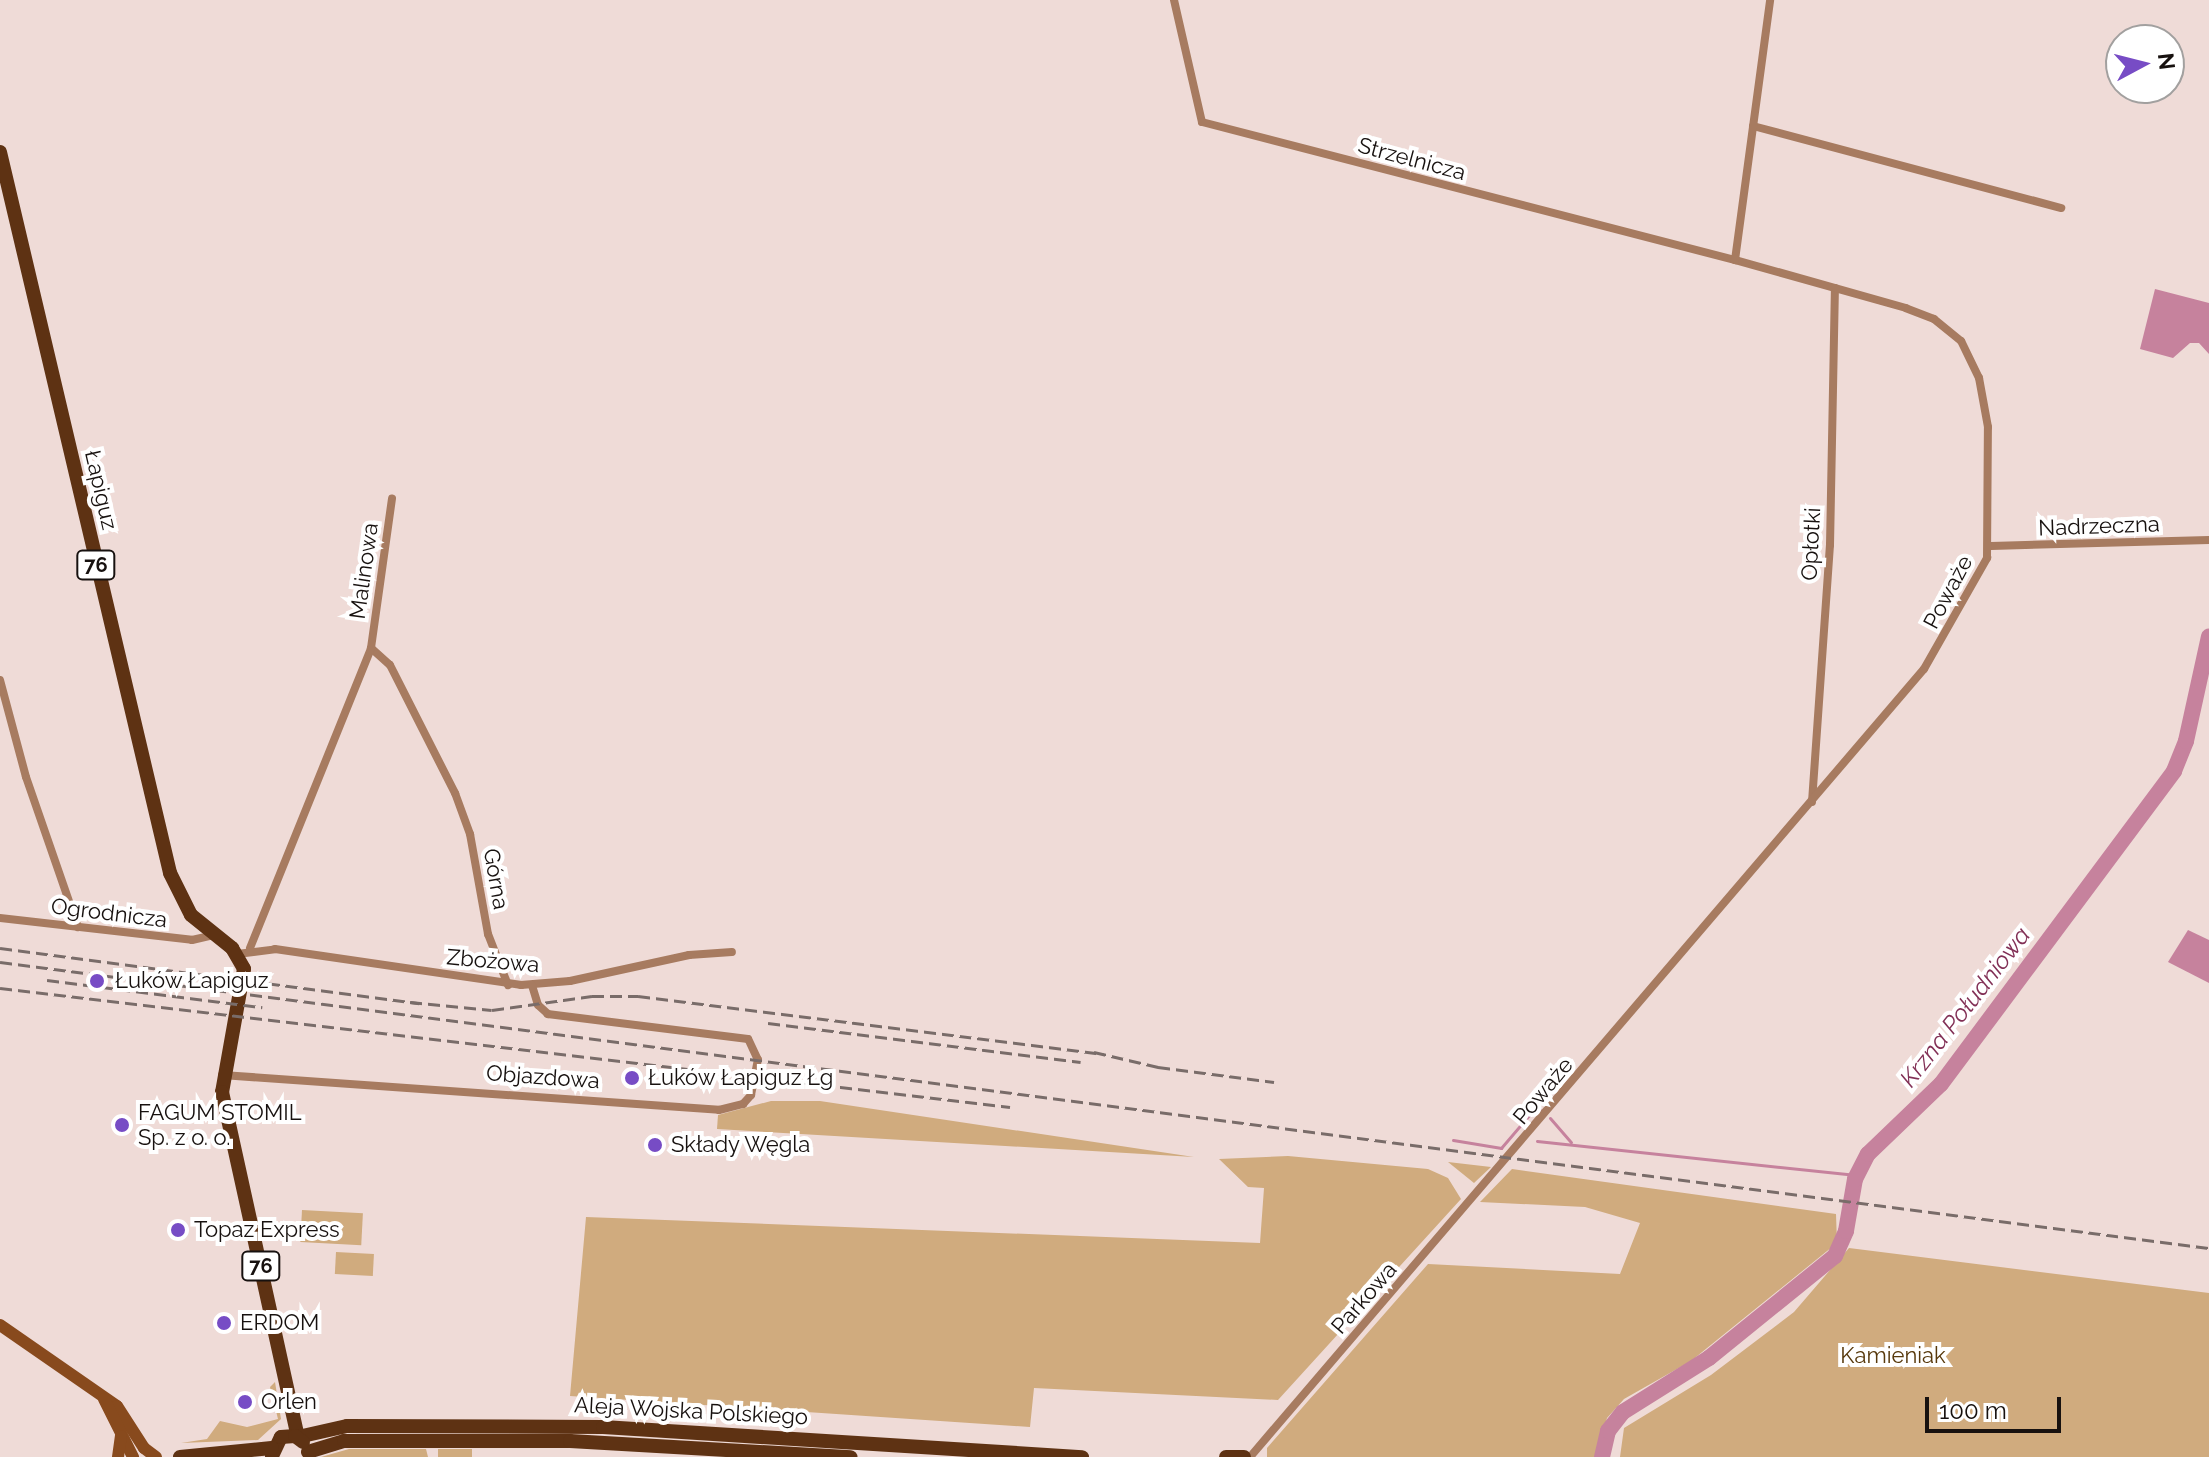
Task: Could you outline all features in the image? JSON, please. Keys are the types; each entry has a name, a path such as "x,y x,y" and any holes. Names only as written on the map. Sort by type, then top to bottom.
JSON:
{"main road":[{"name":"Łapiguz","path":"0,152 163,848 186,907 213,935 244,951"},
{"name":"76","path":"244,951 244,980 222,1075 289,1385 291,1437"},
{"path":"0,1325 117,1406 144,1448 156,1457"},
{"path":"100,1393 133,1457"},
{"name":"Aleja Wojska Polskiego","path":"291,1437 347,1426 603,1427 1082,1457"},
{"path":"118,1457 120,1429"},
{"path":"180,1457 272,1452 291,1437 307,1455"},
{"name":"Aleja Wojska Polskiego","path":"307,1455 344,1441 570,1441 851,1457"},
{"path":"1226,1457 1244,1457"}],"street":[{"name":"Strzelnicza","path":"1174,0 1202,122 1735,260"},
{"path":"1735,260 1770,0"},
{"path":"1753,126 2061,208"},
{"name":"Poważe","path":"1505,1163 1924,669 1991,546 1988,427 1969,353 1934,319 1735,260"},
{"name":"Opłotki","path":"1812,802 1830,536 1835,288"},
{"name":"Malinowa","path":"244,951 371,648 392,498"},
{"name":"Nadrzeczna","path":"1991,546 2209,540"},
{"name":"Górna","path":"371,648 390,665 449,779 470,834 488,934 508,985"},
{"path":"0,680 26,777 78,927"},
{"name":"Ogrodnicza","path":"0,918 192,940 213,935"},
{"name":"Zbożowa","path":"244,951 508,985 532,985 689,955 732,952"},
{"name":"Objazdowa","path":"222,1075 719,1110 743,1104 751,1095 758,1060 748,1039 548,1014 538,1005 532,985"},
{"name":"Parkowa","path":"1250,1457 1505,1163"}],"green space":[{"path":"771,1101 820,1101 1194,1157 717,1129 718,1115"},
{"path":"1288,1156 1428,1169 1448,1178 1461,1199 1278,1400 1034,1388 1030,1427 570,1396 586,1217 1260,1243 1264,1188 1248,1187 1219,1159"},
{"path":"1448,1162 1491,1167 1474,1183"},
{"path":"1512,1169 1836,1214 1837,1243 1691,1361 1624,1399 1607,1418 1597,1457 1267,1457 1267,1448 1428,1264 1620,1274 1640,1223 1585,1207 1480,1202"},
{"path":"302,1210 363,1213 361,1245 300,1242"},
{"name":"Kamieniak","path":"1849,1248 2209,1293 2209,1457 1620,1457 1624,1428 1711,1375 1794,1312"},
{"path":"336,1252 374,1254 373,1276 335,1274"},
{"path":"275,1382 281,1419 258,1440 181,1443 207,1439 220,1421 247,1427 278,1419 270,1387"},
{"path":"349,1449 426,1449 428,1457 321,1457"},
{"path":"438,1449 472,1449 472,1457 438,1457"}],"shaded area":[{"path":"2155,289 2209,303 2209,354 2199,343 2190,343 2173,358 2140,349"},
{"path":"2188,930 2209,940 2209,983 2168,962"}],"waterway":[{"name":"Krzna Południowa","path":"1602,1457 1608,1431 1623,1412 1709,1358 1835,1256 1846,1231 1855,1179 1868,1154 1941,1084 2174,771 2186,741 2209,636"},
{"path":"1453,1140 1501,1148 1536,1107 1540,1110"},
{"path":"1550,1118 1571,1142"},
{"path":"1537,1141 1856,1175"}],"railway":[{"path":"0,948 419,1003"},
{"path":"0,962 2209,1248"},
{"path":"47,980 262,1007"},
{"path":"0,988 1010,1107"},
{"path":"410,1002 492,1010 592,996 638,996 1103,1054"},
{"path":"768,1023 1081,1062"},
{"path":"1094,1052 1158,1067 1274,1082"}],"place":[{"name":"Łuków Łapiguz","path":"97,981"},
{"name":"Łuków Łapiguz Łg","path":"632,1078"},
{"name":"FAGUM STOMIL Sp. z o. o.","path":"122,1125"},
{"name":"Składy Węgla","path":"655,1145"},
{"name":"Topaz Express","path":"178,1230"},
{"name":"ERDOM","path":"224,1323"},
{"name":"Orlen","path":"245,1402"}]}
